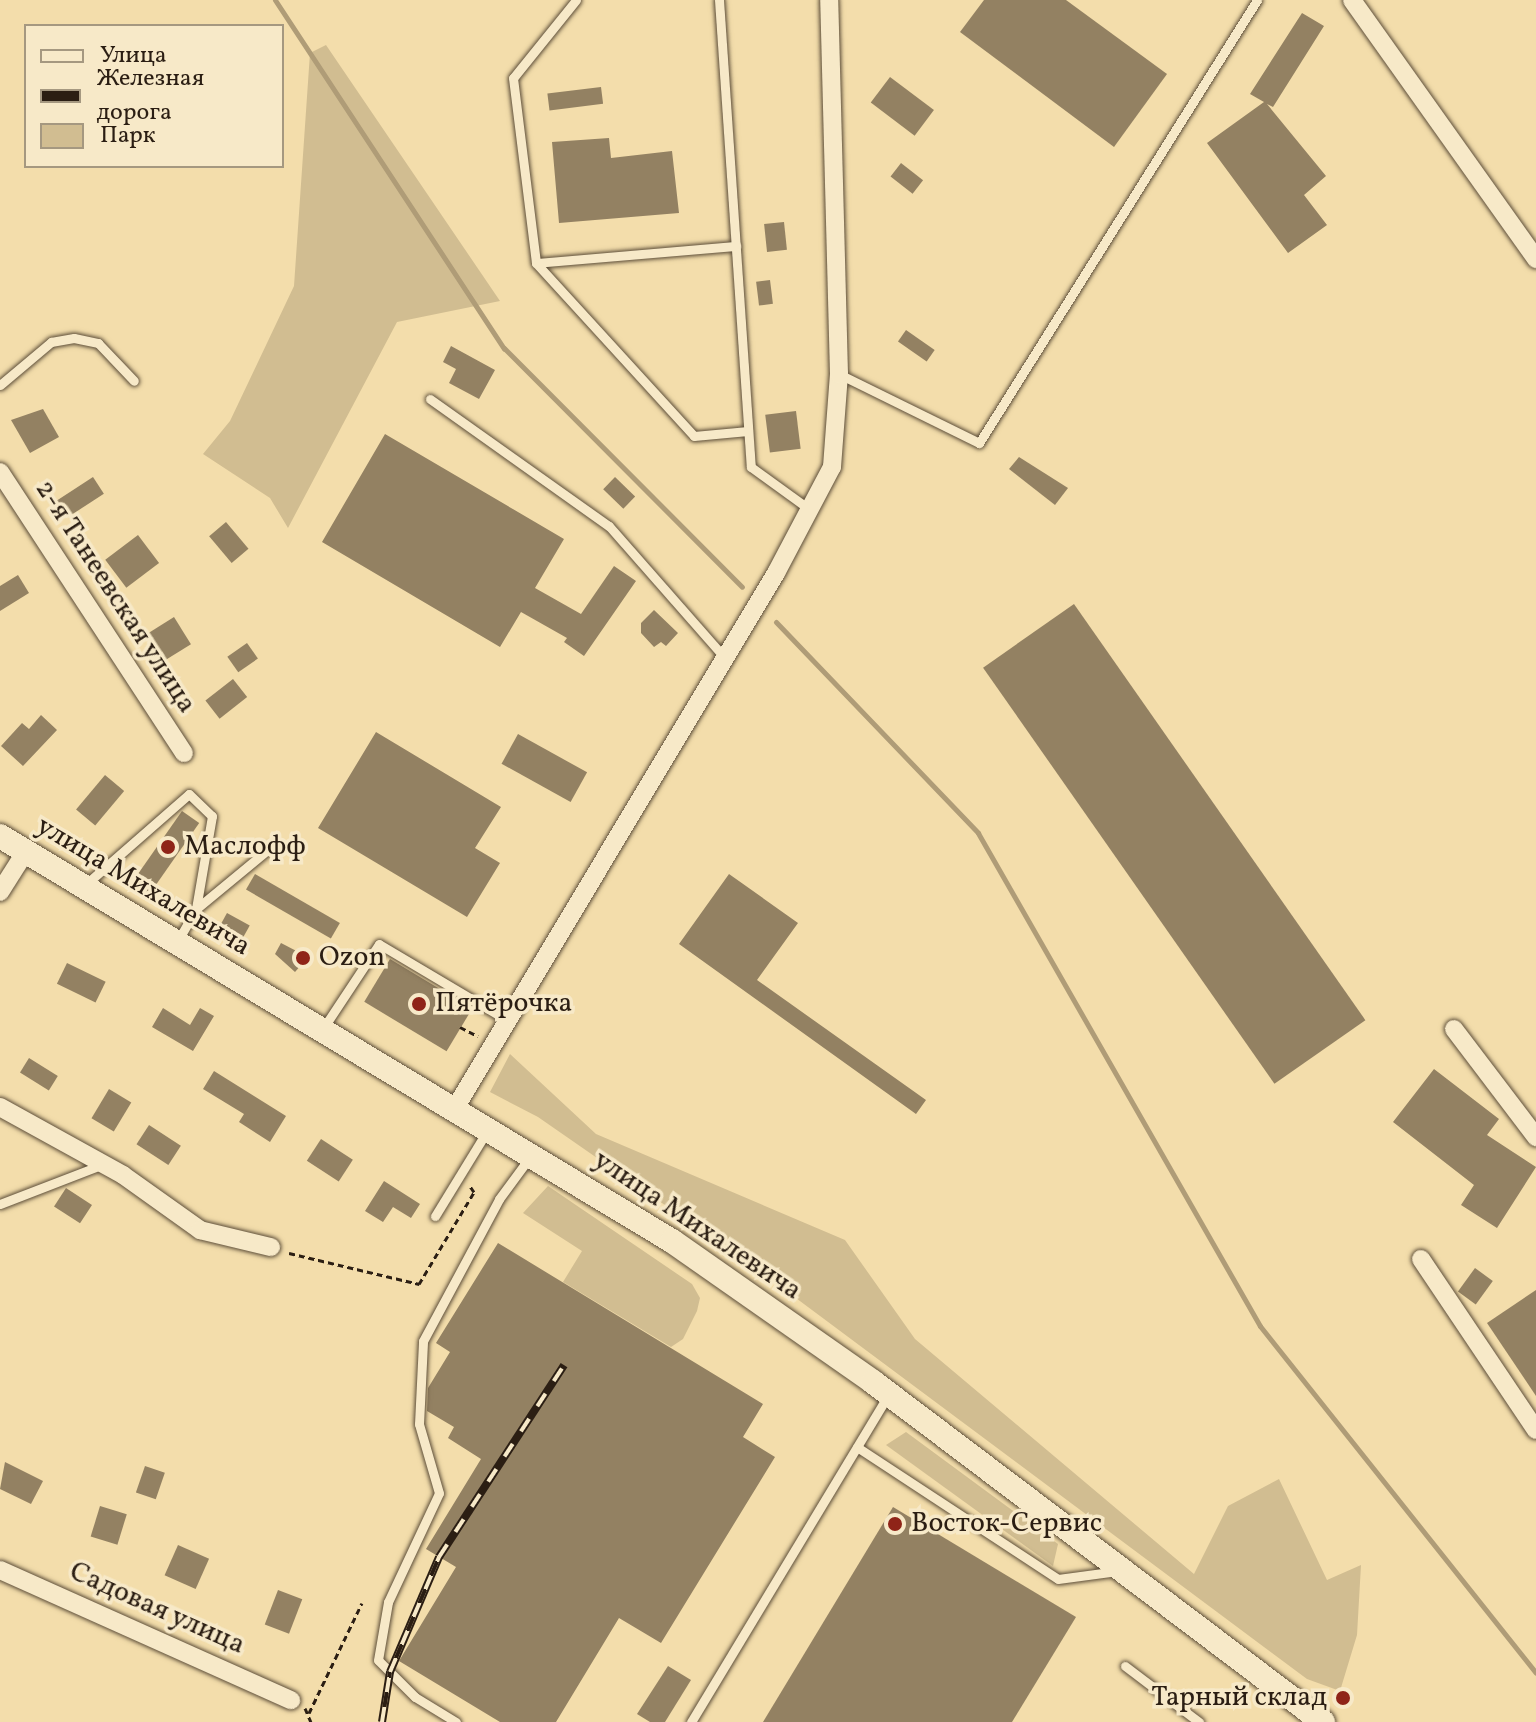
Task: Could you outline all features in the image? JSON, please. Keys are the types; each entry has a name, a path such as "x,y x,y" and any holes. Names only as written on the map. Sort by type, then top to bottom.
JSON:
{"street":[{"path":"454,1110 776,573 812,511 832,467 839,374 829,0"},
{"path":"1352,0 1536,259"},
{"name":"2-я Танеевская улица","path":"0,472 184,753"},
{"name":"улица Михалевича","path":"0,836 672,1241 889,1394 1323,1722"},
{"path":"0,892 26,851"},
{"path":"1454,1029 1536,1137"},
{"path":"0,1107 104,1164 200,1230 271,1247"},
{"path":"1421,1259 1536,1430"},
{"name":"Садовая улица","path":"0,1570 291,1700"}],"lane":[{"path":"576,0 513,78 536,263 694,436 748,431"},
{"path":"719,0 751,467 812,511"},
{"path":"839,374 979,443 1257,0"},
{"path":"536,263 736,246"},
{"path":"0,385 51,342 74,338 98,343 134,381"},
{"path":"430,399 609,526 724,657"},
{"path":"83,885 189,794 212,816 196,909 177,942"},
{"path":"196,909 271,847"},
{"path":"0,872 26,851"},
{"path":"322,1030 379,944 507,1020"},
{"path":"435,1216 489,1129"},
{"path":"456,1722 415,1697 378,1660 388,1602 439,1493 419,1424 423,1341 499,1199 532,1154"},
{"path":"0,1204 104,1164"},
{"path":"691,1722 889,1394"},
{"path":"857,1447 1058,1579 1125,1570"},
{"path":"1125,1666 1199,1722"}],"path":[{"path":"460,1027 484,1039"},
{"path":"271,1247 419,1284 474,1192 462,1172"},
{"path":"309,1713 362,1603"}],"green space":[{"path":"326,45 500,301 397,322 288,528 270,498 203,454 230,421 294,286 310,53"},
{"path":"510,1054 596,1134 845,1240 915,1339 1194,1574 1228,1506 1279,1479 1327,1580 1361,1565 1357,1635 1340,1691 1307,1679 757,1269 538,1117 490,1092"},
{"path":"548,1186 692,1284 700,1298 683,1339 671,1347 563,1282 582,1251 523,1213"},
{"path":"906,1432 1058,1544 1053,1566 886,1445"}],"building":[{"path":"984,0 1066,0 1167,74 1114,147 960,32"},
{"path":"1302,13 1324,26 1273,107 1267,104 1326,176 1304,195 1327,225 1288,253 1207,143 1264,102 1250,94"},
{"path":"890,77 934,110 915,136 871,103"},
{"path":"601,87 603,104 549,110 547,94"},
{"path":"609,138 611,158 672,151 679,213 559,223 552,142"},
{"path":"901,163 923,180 913,194 891,176"},
{"path":"784,222 787,250 767,252 764,224"},
{"path":"770,280 773,304 759,306 756,282"},
{"path":"906,330 935,350 927,362 898,341"},
{"path":"451,346 495,370 479,399 449,383 456,369 443,362"},
{"path":"43,409 59,437 30,453 11,420"},
{"path":"796,411 801,449 770,452 765,415"},
{"path":"385,434 564,539 535,588 581,614 614,566 636,581 584,656 564,642 567,638 521,612 500,647 322,542"},
{"path":"1019,457 1068,488 1055,505 1009,469"},
{"path":"93,477 104,494 68,517 57,500"},
{"path":"615,477 635,496 623,509 603,489"},
{"path":"226,522 248,549 232,563 209,536"},
{"path":"138,535 159,563 126,588 105,560"},
{"path":"18,575 29,593 0,611 0,586"},
{"path":"1074,604 1365,1020 1274,1084 983,668"},
{"path":"654,610 678,633 666,646 661,642 654,647 641,633 641,623"},
{"path":"174,617 191,644 166,660 149,633"},
{"path":"247,643 258,659 238,672 227,657"},
{"path":"233,679 247,697 220,719 205,701"},
{"path":"41,715 57,730 23,766 1,746 22,723 29,729"},
{"path":"376,732 501,807 475,848 500,863 467,917 318,828"},
{"path":"518,734 587,772 571,802 502,764"},
{"path":"105,775 124,791 95,826 76,809"},
{"path":"182,811 199,823 146,899 129,887"},
{"path":"255,874 340,923 331,939 246,890"},
{"path":"729,874 798,923 757,980 926,1100 916,1114 679,944"},
{"path":"227,913 250,926 243,938 220,925"},
{"path":"281,943 308,957 295,972 275,954"},
{"name":"Пятёрочка","path":"390,959 472,1008 447,1051 364,1002"},
{"path":"67,963 106,982 96,1003 57,984"},
{"path":"163,1008 190,1025 200,1008 214,1016 193,1051 152,1027"},
{"path":"29,1058 58,1076 49,1090 20,1072"},
{"path":"1434,1069 1499,1119 1487,1135 1536,1167 1497,1228 1461,1205 1474,1185 1393,1122"},
{"path":"214,1071 286,1116 270,1142 239,1122 244,1114 203,1089"},
{"path":"109,1089 131,1102 114,1132 91,1118"},
{"path":"149,1125 181,1146 168,1165 136,1144"},
{"path":"321,1139 353,1160 339,1182 307,1161"},
{"path":"384,1181 420,1204 411,1218 393,1207 383,1222 365,1211"},
{"path":"66,1188 92,1205 80,1223 54,1206"},
{"path":"498,1243 763,1404 743,1437 775,1457 661,1643 619,1618 556,1722 500,1722 399,1661 456,1567 426,1549 481,1459 448,1438 454,1427 427,1411 428,1388 450,1352 436,1343"},
{"path":"1475,1268 1493,1281 1476,1304 1458,1291"},
{"path":"1536,1290 1536,1396 1487,1323"},
{"path":"5,1462 43,1481 31,1504 0,1489"},
{"path":"145,1466 165,1473 156,1499 136,1492"},
{"path":"100,1506 127,1514 117,1545 91,1537"},
{"path":"893,1507 1076,1617 1012,1722 763,1722"},
{"path":"178,1545 209,1559 196,1589 165,1575"},
{"path":"278,1590 302,1599 289,1634 265,1625"},
{"path":"668,1666 691,1680 665,1722 650,1722 637,1714"}],"waterway":[{"path":"275,0 504,348 742,587"},
{"path":"776,622 978,833 1260,1326 1536,1673"}],"railway":[{"path":"382,1722 390,1672 439,1557 564,1365"}],"place":[{"name":"Маслофф","path":"168,847"},
{"name":"Ozon","path":"303,958"},
{"name":"Пятёрочка","path":"419,1004"},
{"name":"Восток-Сервис","path":"895,1524"},
{"name":"Тарный склад","path":"1343,1698"}]}
